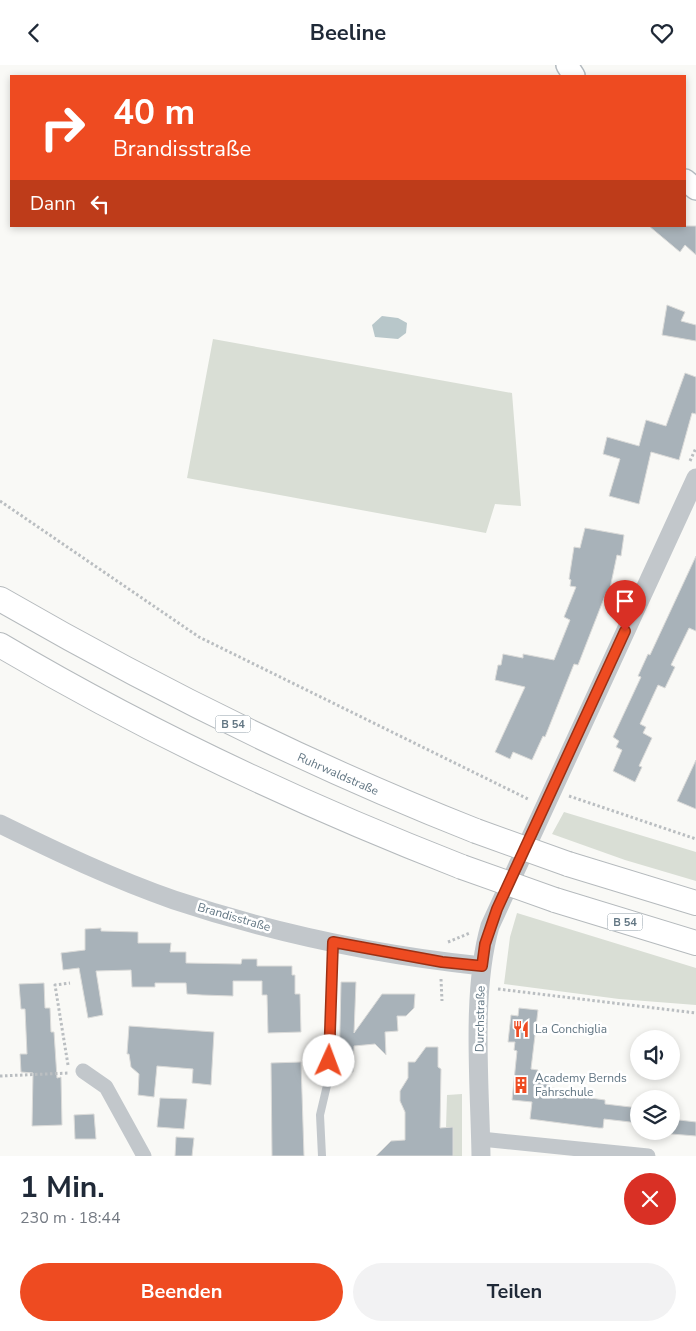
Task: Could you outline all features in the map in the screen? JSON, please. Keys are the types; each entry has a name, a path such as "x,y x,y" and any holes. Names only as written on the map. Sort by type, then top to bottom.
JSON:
{"highway":[{"name":"Ruhrwaldstraße","path":"0,599 98,655 250,733 386,795 476,831 568,864 696,903"},
{"name":"B 54","path":"0,645 51,675 221,763 320,809 462,867 555,900 696,943"}],"main road":[{"path":"686,181 696,189"}],"street":[{"name":"Durchstraße","path":"481,1147 480,986 485,944 497,909 696,478"},
{"name":"Brandisstraße","path":"0,824 98,871 173,900 246,922 333,942 442,962 482,966"},
{"path":"83,1071 106,1087 144,1156"},
{"path":"481,1147 648,1156"}],"lane":[{"path":"322,1156 320,1115 328,1081 333,942"}],"path":[{"path":"0,501 199,637 548,799 696,839"},
{"path":"441,979 442,1001"},
{"path":"68,1059 55,985 70,983"},
{"path":"480,986 511,992 696,1013"},
{"path":"0,1076 66,1073"}],"shaded area":[{"path":"382,316 398,318 407,323 406,333 398,339 375,337 372,325"},
{"path":"213,339 512,393 521,506 495,504 486,533 187,478"},
{"path":"564,812 696,852 696,881 625,860 552,834"},
{"path":"517,913 696,968 696,1005 619,999 504,984 510,937"},
{"path":"462,1094 462,1156 453,1156 453,1128 446,1128 447,1095"}],"building":[{"path":"696,226 696,255 685,245 680,252 650,227"},
{"path":"667,305 685,312 681,321 696,325 696,341 662,335"},
{"path":"685,373 696,377 696,414 692,413 679,460 651,452 639,504 609,496 620,459 603,454 607,437 639,446 646,420 666,426"},
{"path":"585,528 624,535 621,556 617,555 609,593 606,593 578,665 574,664 545,737 543,736 532,760 513,752 510,759 495,752 525,687 495,680 498,665 501,665 503,654 523,658 523,654 554,660 570,620 564,617 576,587 570,586 571,580 569,579 574,547 580,548"},
{"path":"696,556 696,631 689,628 671,665 675,667 665,688 658,685 640,724 646,727 643,733 652,738 639,766 642,767 635,782 613,771 622,750 616,747 619,741 613,737 641,677 638,676 648,654 650,655"},
{"path":"696,760 696,809 677,801"},
{"path":"101,928 101,931 138,932 138,943 171,943 170,952 186,952 186,963 241,964 242,959 257,959 257,966 292,966 292,975 295,975 295,994 300,994 301,1032 268,1033 267,995 262,995 262,981 233,981 233,996 187,994 186,983 155,983 155,987 132,987 131,970 96,971 103,1015 88,1018 79,968 63,970 61,953 85,950 85,929"},
{"path":"341,982 356,982 354,1033 382,994 415,994 414,1008 406,1016 397,1016 398,1031 385,1032 386,1055 375,1044 354,1046 353,1072 339,1072"},
{"path":"44,983 45,1008 50,1008 51,1032 54,1032 57,1078 61,1077 62,1125 32,1126 33,1073 21,1072 20,1054 27,1054 25,1009 21,1009 19,984"},
{"path":"519,1008 538,1010 531,1069 538,1070 537,1078 545,1078 552,1088 569,1090 568,1095 605,1100 605,1104 630,1107 630,1122 604,1119 603,1128 599,1128 530,1119 532,1102 512,1100 517,1051 514,1050 515,1042 508,1042 511,1015 518,1016"},
{"path":"129,1026 214,1032 211,1085 192,1083 193,1069 157,1066 154,1097 138,1095 139,1074 131,1067 129,1054 127,1054"},
{"path":"426,1047 438,1047 438,1067 441,1069 440,1128 453,1127 453,1156 376,1156 391,1141 405,1140 405,1112 400,1101 400,1091 408,1078 408,1062 415,1062"},
{"path":"301,1062 304,1156 272,1156 271,1063"},
{"path":"160,1098 187,1099 184,1129 157,1127"},
{"path":"94,1114 96,1139 75,1139 74,1115"},
{"path":"680,1120 696,1122 696,1136 680,1135"},
{"path":"176,1137 194,1138 192,1156 175,1156"}],"place":[{"name":"La Conchiglia","path":"521,1029"},
{"name":"Academy Bernds Fahrschule","path":"521,1085"}],"route":[{"path":"329,1061 333,942 442,962 482,966 485,944 497,909 625,631"}]}
